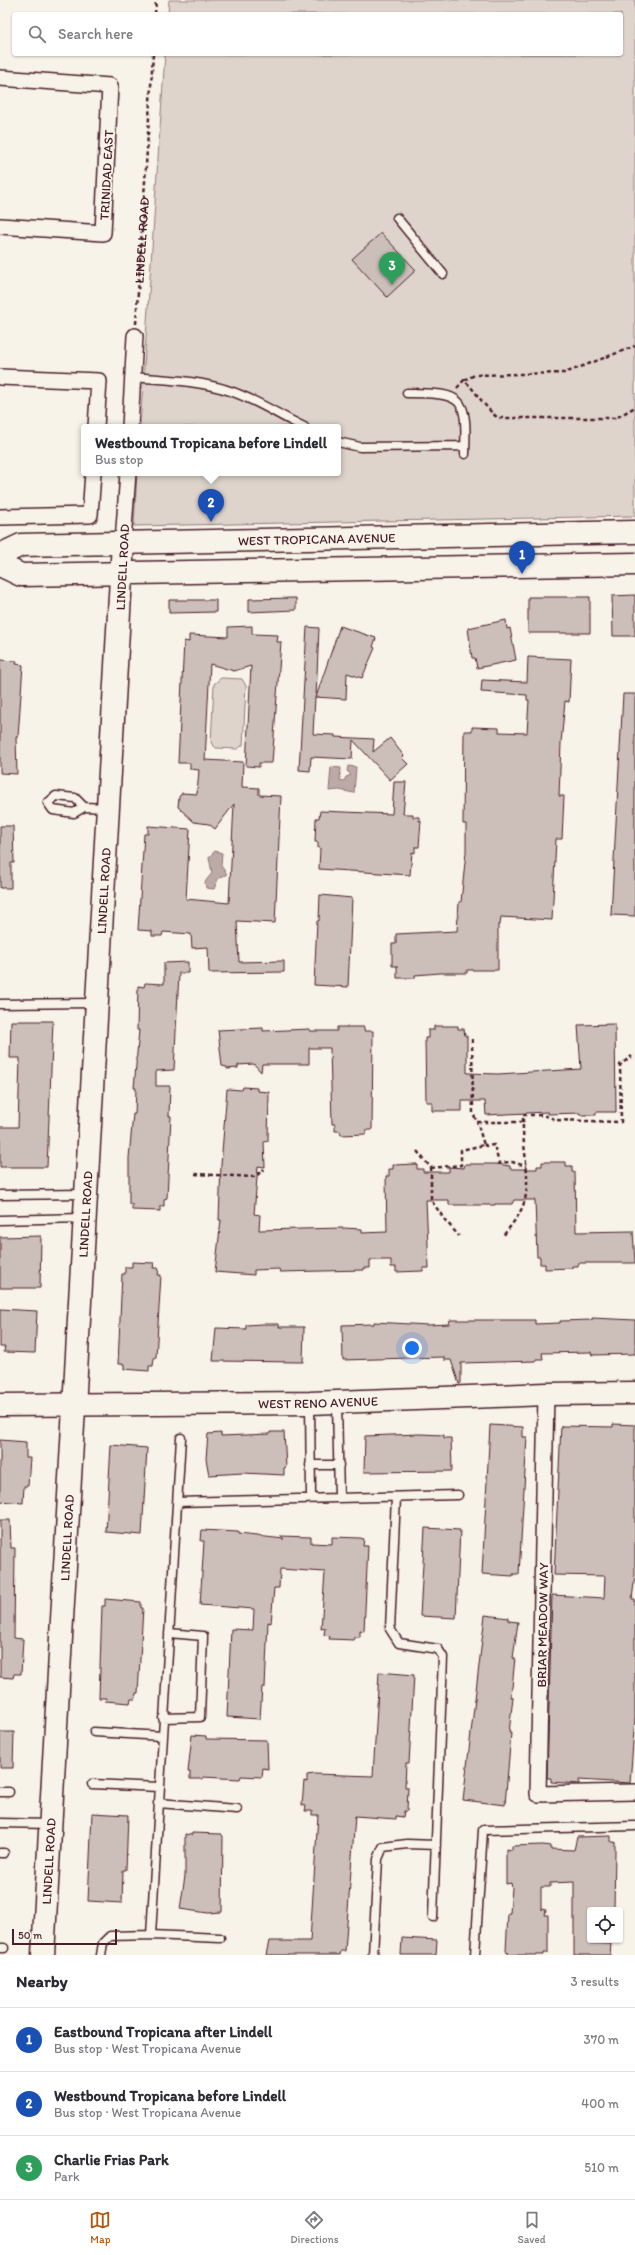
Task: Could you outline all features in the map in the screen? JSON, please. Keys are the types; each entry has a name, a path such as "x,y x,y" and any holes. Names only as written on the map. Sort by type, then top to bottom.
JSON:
{"street":[{"name":"TRINIDAD EAST","path":"0,78 110,86 103,233 0,226"},
{"path":"130,424 135,336"},
{"path":"0,377 99,382 96,424"},
{"path":"0,517 90,514 93,476"},
{"name":"LINDELL ROAD","path":"43,1955 128,476"},
{"name":"WEST TROPICANA AVENUE","path":"0,555 21,545 635,532"},
{"path":"431,536 432,568"},
{"path":"406,537 407,569"},
{"path":"0,566 21,575 635,564"},
{"name":"WEST RENO AVENUE","path":"0,1405 310,1403 337,1400 635,1393"},
{"name":"BRIAR MEADOW WAY","path":"546,1394 538,1794 635,1792"}],"lane":[{"path":"397,218 443,274"},
{"path":"133,377 190,382 227,390 256,402 298,424"},
{"path":"341,443 360,447 465,450 466,414 460,403 450,396 437,393 407,393"},
{"path":"84,807 108,808"},
{"path":"0,1004 97,1003"},
{"path":"0,1195 86,1194"},
{"path":"0,1220 85,1218"},
{"path":"337,1400 340,1498"},
{"path":"310,1403 310,1497"},
{"path":"151,1934 181,1438"},
{"path":"310,1465 338,1465"},
{"path":"177,1502 310,1497 340,1498 458,1495"},
{"path":"396,1496 390,1629 399,1643 438,1649 443,1657 433,1917"},
{"path":"163,1718 200,1717 204,1636 169,1633"},
{"path":"94,1732 162,1736"},
{"path":"92,1784 159,1787"},
{"path":"0,1792 9,1792"},
{"path":"158,1803 237,1809"},
{"path":"0,1823 50,1824"},
{"path":"475,1955 483,1830 635,1826"},
{"path":"373,1955 378,1859 383,1847 407,1844 436,1845"},
{"path":"102,1955 103,1943 110,1936 151,1934 220,1938"}],"path":[{"path":"155,12 156,0"},
{"name":"LINDELL ROAD","path":"135,336 153,56"},
{"path":"450,396 464,380 475,375 565,373 635,346"},
{"path":"464,380 476,391 486,409 498,418 616,418 635,407"},
{"path":"472,1038 473,1113 484,1144"},
{"path":"503,1236 518,1216 526,1198 523,1115 552,1117 555,1120 621,1122 620,1065 632,1056"},
{"path":"477,1122 523,1122"},
{"path":"431,1168 461,1165 461,1150 484,1144 486,1146 494,1145 499,1163 512,1162 526,1166"},
{"path":"416,1151 431,1168 431,1200 444,1220 459,1236"},
{"path":"196,1174 255,1177 264,1169"}],"shaded area":[{"path":"169,0 635,0 635,516 134,526 137,476 341,476 341,424 140,424 165,56 623,56 623,12 168,12"},
{"path":"221,678 242,679 246,686 243,745 237,749 216,748 211,743 214,684"},
{"path":"348,766 356,767 354,793 339,790 329,791 331,767 341,768 340,780 344,781 346,777 351,775 347,771"},
{"path":"215,851 222,853 221,866 227,874 218,879 214,889 206,888 205,882 212,873 209,857"}],"building":[{"path":"381,233 416,270 387,297 352,259"},
{"path":"635,595 635,636 613,636 612,596"},
{"path":"528,597 590,597 590,633 528,633"},
{"path":"296,598 296,610 249,612 249,599"},
{"path":"169,600 216,600 216,612 169,613"},
{"path":"506,620 507,629 510,628 516,660 477,668 475,658 472,658 468,628"},
{"path":"252,626 252,634 278,635 277,642 281,642 272,763 259,763 259,767 246,766 251,666 234,671 210,664 205,760 243,762 242,787 259,788 259,795 281,796 275,923 237,921 239,962 284,961 284,972 209,973 208,947 192,948 191,934 163,932 162,936 152,936 152,931 138,930 144,834 148,834 148,826 190,829 186,899 229,903 234,804 215,829 209,824 194,822 178,807 179,797 182,793 197,794 199,770 190,769 190,763 178,763 184,641 189,642 189,635 228,637 228,627"},
{"path":"340,626 376,638 373,647 375,648 362,678 347,673 346,699 315,697 313,734 374,739 373,752 390,738 404,756 402,758 408,764 390,780 353,740 352,759 311,757 310,771 299,770 307,627 319,628 316,697"},
{"path":"528,657 571,659 569,702 565,701 561,743 559,796 564,796 562,839 556,839 552,920 501,917 500,925 498,925 498,970 467,970 467,973 440,973 415,975 415,978 397,978 397,966 392,966 392,944 396,944 396,934 457,931 459,902 461,902 466,852 466,824 463,824 464,731 472,731 472,727 499,728 499,732 527,733 529,700 527,700 527,695 481,692 482,680 527,682"},
{"path":"0,660 17,661 16,664 23,665 18,737 16,737 17,774 0,773"},
{"path":"623,694 635,694 635,916 611,915"},
{"path":"394,782 406,782 403,814 413,814 413,817 419,817 419,821 421,820 419,847 415,847 415,853 412,852 410,875 319,869 320,848 318,848 318,842 315,842 316,818 319,818 320,811 392,814"},
{"path":"0,826 13,826 14,863 11,863 11,888 0,888"},
{"path":"320,895 352,898 348,987 314,985 317,921 319,921"},
{"path":"188,962 188,973 179,973 174,1070 156,1071 156,1086 170,1086 169,1116 171,1116 167,1198 164,1199 164,1206 160,1206 160,1211 132,1210 132,1204 129,1204 129,1158 133,1114 135,1114 136,1088 134,1088 139,1030 137,1030 138,986 144,987 145,983 164,984 164,963"},
{"path":"11,1021 53,1021 47,1167 0,1167 0,1127 18,1127 20,1058 10,1058"},
{"path":"615,1024 616,1112 596,1112 596,1115 580,1115 580,1113 548,1114 548,1112 486,1115 485,1101 462,1101 462,1111 432,1111 432,1102 426,1102 425,1038 428,1038 428,1030 434,1030 434,1026 458,1026 458,1029 464,1029 465,1036 467,1036 467,1073 498,1074 581,1069 578,1025"},
{"path":"337,1027 364,1027 364,1031 373,1031 372,1130 366,1130 366,1134 341,1135 340,1131 335,1131 335,1124 332,1124 330,1048 309,1048 309,1064 262,1064 261,1072 254,1064 238,1065 238,1068 227,1069 227,1067 222,1066 218,1030 263,1028 263,1031 310,1029 310,1031 337,1031"},
{"path":"243,1087 257,1088 257,1091 269,1092 268,1141 264,1142 265,1167 258,1166 254,1214 260,1215 259,1230 343,1228 362,1229 362,1233 387,1232 386,1176 389,1176 389,1169 393,1169 393,1165 417,1164 417,1169 423,1169 423,1172 449,1172 449,1167 464,1168 465,1164 496,1164 510,1166 510,1169 537,1169 537,1166 542,1166 542,1162 566,1162 566,1166 572,1166 572,1172 575,1172 576,1232 633,1231 635,1263 578,1263 578,1266 572,1266 572,1268 545,1269 545,1264 540,1264 540,1257 537,1257 535,1200 514,1200 512,1204 495,1205 449,1205 449,1200 426,1200 429,1268 423,1268 423,1271 396,1272 396,1267 391,1267 391,1260 370,1260 370,1268 364,1268 364,1270 280,1272 279,1269 254,1270 254,1275 215,1272 221,1220 219,1220 221,1165 227,1089 242,1090"},
{"path":"41,1236 40,1288 0,1288 0,1237"},
{"path":"132,1262 154,1263 153,1268 159,1268 158,1275 161,1275 156,1357 154,1358 153,1366 149,1366 149,1371 124,1369 124,1364 118,1364 122,1274 125,1274 125,1267 132,1267"},
{"path":"0,1309 37,1311 35,1353 4,1352 5,1347 0,1347"},
{"path":"592,1318 635,1320 635,1354 592,1355 591,1352 542,1353 543,1359 536,1359 536,1361 461,1363 461,1383 459,1384 451,1360 444,1360 444,1357 343,1360 342,1325 374,1324 374,1322 428,1325 449,1324 450,1320 535,1320 535,1324 560,1323 560,1321 592,1320"},
{"path":"279,1324 279,1327 304,1327 303,1362 213,1361 216,1328 246,1329 246,1325"},
{"path":"613,1424 635,1425 635,1575 632,1599 635,1599 635,1717 630,1783 579,1780 579,1784 551,1782 551,1778 547,1778 552,1595 604,1598 605,1576 554,1575 561,1426 613,1427"},
{"path":"490,1425 523,1427 523,1437 527,1437 519,1574 513,1574 513,1576 482,1574"},
{"path":"270,1432 284,1432 286,1467 284,1468 284,1475 243,1473 209,1475 206,1459 208,1434 221,1433 221,1436 270,1434"},
{"path":"419,1434 444,1435 444,1438 451,1438 452,1471 364,1472 365,1436"},
{"path":"0,1440 26,1442 26,1458 30,1458 28,1486 24,1486 23,1503 0,1501"},
{"path":"111,1445 147,1448 142,1535 106,1532"},
{"path":"0,1520 10,1520 11,1548 15,1548 14,1638 23,1639 21,1674 14,1674 13,1678 0,1677"},
{"path":"425,1528 460,1530 456,1618 420,1616"},
{"path":"202,1530 238,1532 238,1534 284,1539 280,1536 311,1537 311,1543 332,1544 332,1537 360,1538 364,1539 363,1546 368,1546 364,1631 360,1630 360,1637 354,1637 354,1640 329,1639 330,1636 324,1635 325,1628 321,1629 325,1572 280,1569 279,1588 274,1588 271,1623 268,1622 265,1687 262,1687 260,1719 227,1717 231,1629 253,1630 254,1609 200,1605 204,1541 201,1541"},
{"path":"105,1599 141,1602 141,1608 143,1608 138,1693 136,1693 135,1699 131,1699 130,1703 105,1701 106,1698 99,1698 102,1606 105,1606"},
{"path":"485,1615 509,1618 509,1621 518,1622 513,1658 515,1658 511,1697 513,1697 509,1733 511,1733 505,1805 463,1800"},
{"path":"379,1672 414,1675 409,1763 406,1763 405,1787 408,1787 407,1811 404,1811 403,1817 396,1816 396,1819 355,1816 345,1951 341,1951 340,1955 266,1955 269,1941 310,1941 318,1815 312,1815 312,1811 305,1811 306,1806 302,1805 304,1781 307,1782 307,1775 314,1774 373,1776"},
{"path":"0,1732 14,1732 13,1768 0,1768"},
{"path":"192,1735 206,1736 206,1739 267,1740 268,1769 263,1768 262,1777 241,1776 240,1779 203,1777 203,1779 190,1779 190,1772 188,1772"},
{"path":"92,1813 128,1815 126,1870 123,1870 122,1903 88,1901"},
{"path":"192,1833 221,1834 223,1836 222,1912 208,1913 180,1909 185,1876 185,1834 192,1835"},
{"path":"611,1836 611,1842 615,1842 614,1907 587,1907 587,1943 611,1944 610,1955 574,1955 574,1882 550,1883 550,1887 541,1887 541,1909 546,1910 545,1915 548,1915 548,1953 544,1953 544,1955 508,1955 509,1952 506,1951 508,1913 510,1913 512,1888 511,1883 506,1884 506,1849 512,1850 512,1846 543,1845 550,1846 550,1849 574,1850 577,1837"},
{"path":"402,1938 437,1940 436,1955 401,1955"}],"place":[{"name":"Charlie Frias Park","path":"392,285"},
{"name":"Westbound Tropicana before Lindell","path":"211,522"},
{"name":"Eastbound Tropicana after Lindell","path":"522,574"}]}
